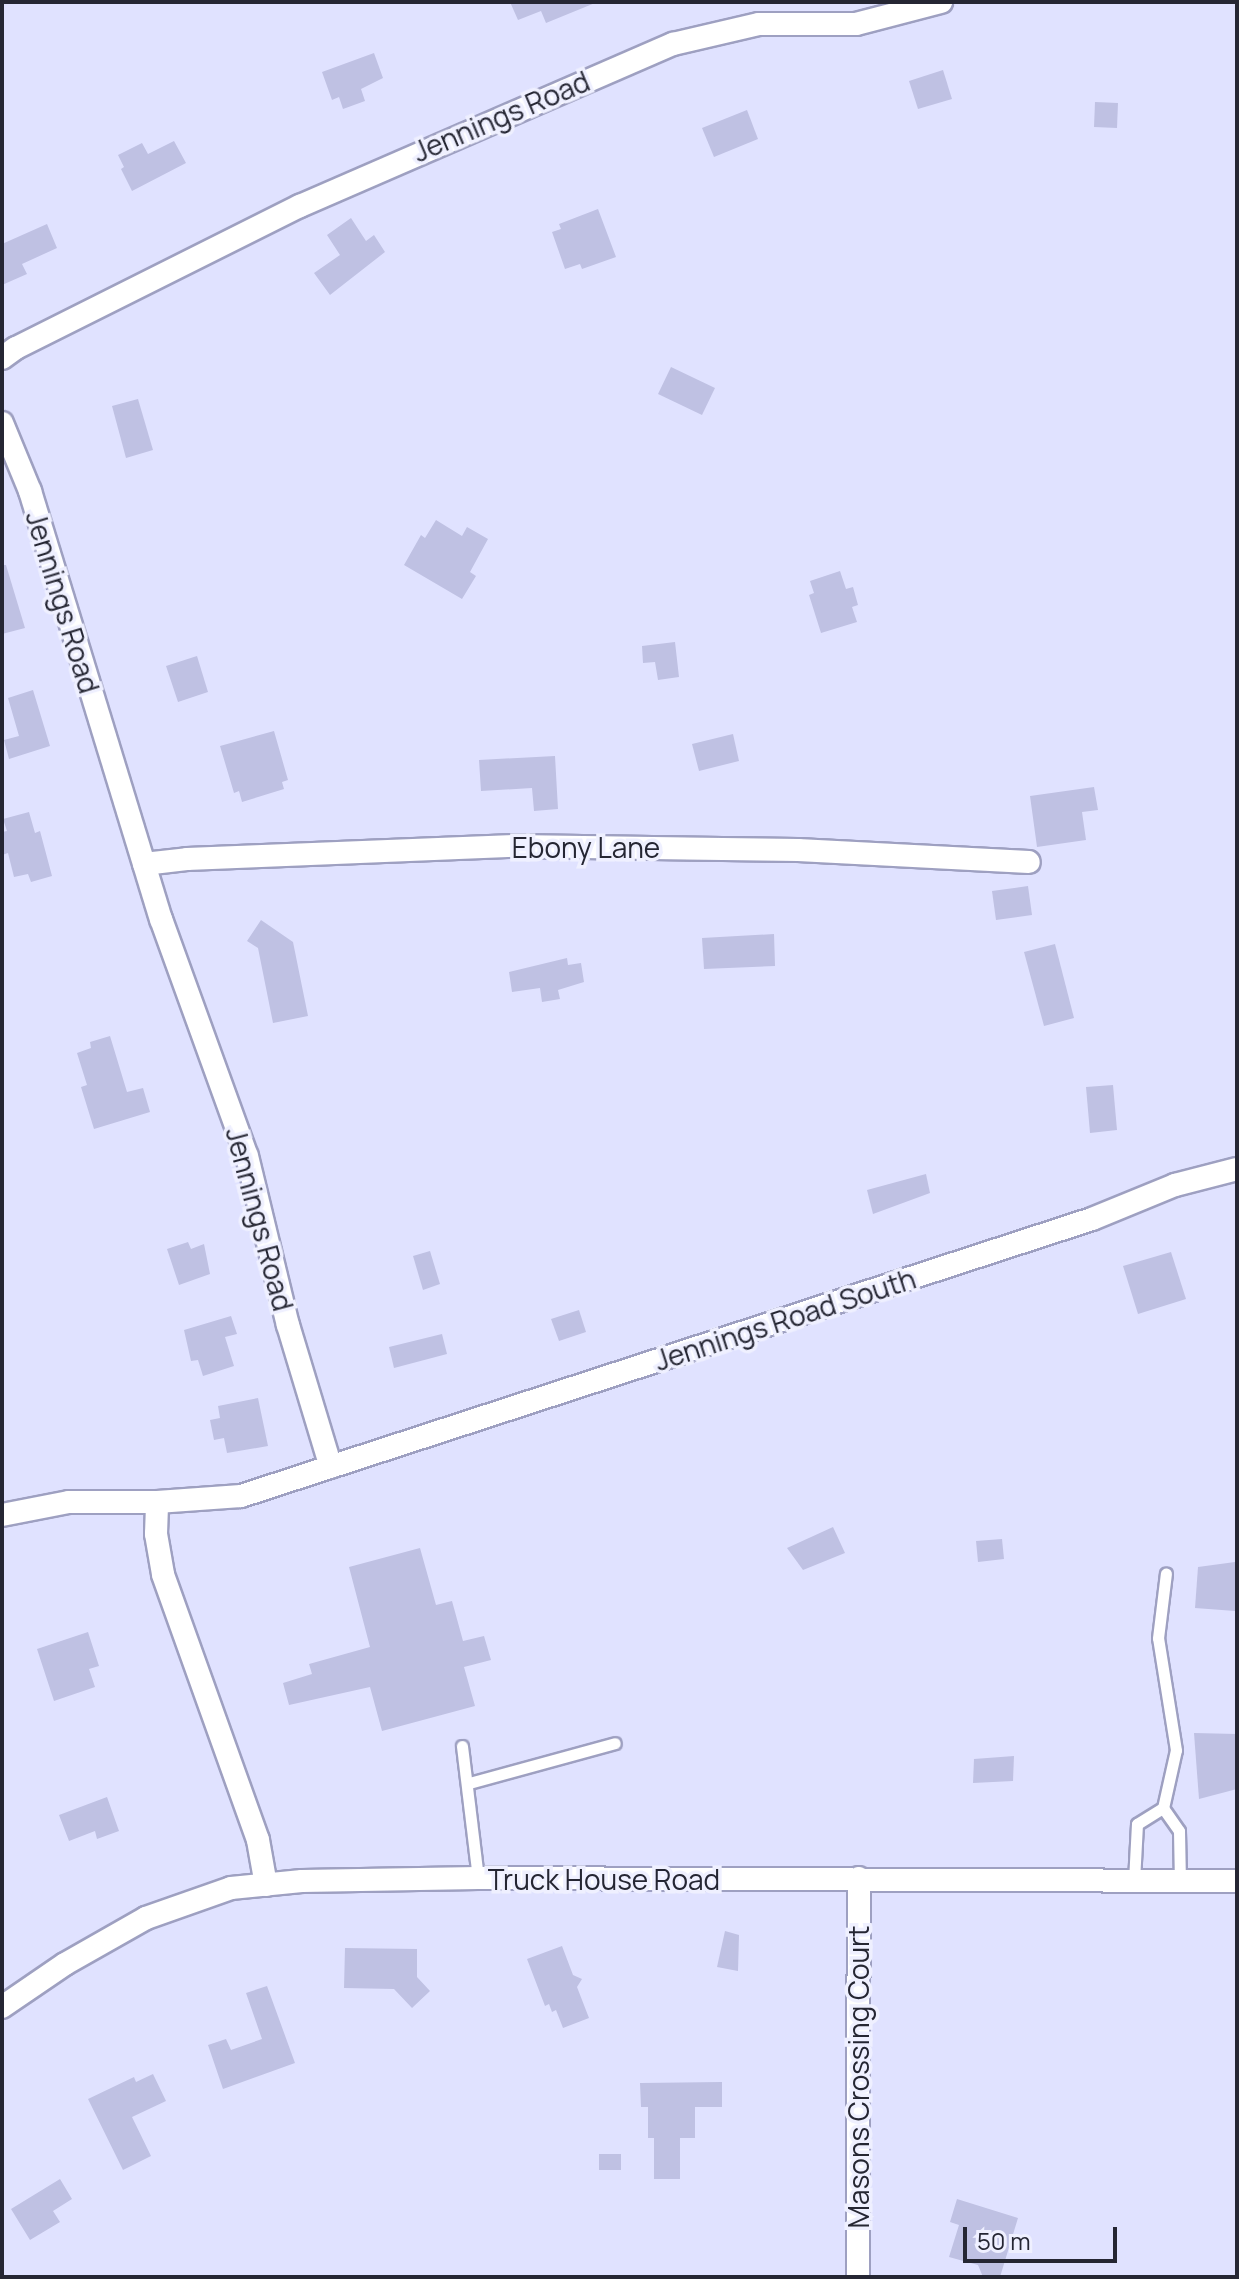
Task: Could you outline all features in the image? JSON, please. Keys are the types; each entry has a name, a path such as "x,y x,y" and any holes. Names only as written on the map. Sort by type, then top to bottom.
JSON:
{"street":[{"name":"Jennings Road","path":"2,358 300,206 673,44 759,24 856,24 941,2"},
{"name":"Jennings Road","path":"2,423 30,491 144,864 247,1156 288,1325 331,1467"},
{"name":"Ebony Lane","path":"144,864 187,859 514,846 798,850 1029,862"},
{"name":"Jennings Road South","path":"331,1467 1092,1219 1175,1185 1237,1169"},
{"path":"2,1515 69,1502 157,1502 241,1496 331,1467"},
{"path":"157,1502 156,1534 163,1574 258,1840 266,1885"},
{"name":"Truck House Road","path":"2,2007 65,1964 146,1918 208,1894 266,1885 478,1878 1237,1881"},
{"name":"Masons Crossing Court","path":"858,2277 859,1878"}],"lane":[{"path":"1134,1881 1137,1824 1163,1808 1176,1750 1158,1638 1166,1573"},
{"path":"469,1783 615,1743"},
{"path":"462,1746 469,1783 478,1878"},
{"path":"1163,1808 1179,1831 1180,1881"}],"building":[{"path":"510,2 595,3 546,23 541,11 518,20"},
{"path":"374,53 383,78 361,89 365,101 343,109 339,97 332,100 322,72"},
{"path":"943,70 952,99 918,109 909,81"},
{"path":"1095,102 1118,103 1117,128 1094,127"},
{"path":"747,110 758,139 714,157 702,128"},
{"path":"174,141 186,163 132,191 118,155 142,143 148,154"},
{"path":"598,209 616,257 582,269 580,264 565,269 552,232 561,229 559,224"},
{"path":"351,218 366,241 374,235 385,252 330,295 314,273 340,255 327,235"},
{"path":"47,224 57,248 22,264 27,274 2,285 2,244"},
{"path":"671,367 715,388 702,415 658,394"},
{"path":"138,399 153,450 126,458 112,406"},
{"path":"436,520 462,536 467,527 488,539 470,572 476,576 462,599 404,565 421,535 425,538"},
{"path":"2,565 6,565 25,628 2,634"},
{"path":"840,571 846,589 853,587 858,605 852,607 857,622 821,633 809,595 814,593 810,581"},
{"path":"675,642 679,677 658,680 655,662 643,663 642,646"},
{"path":"197,656 208,692 178,702 166,666"},
{"path":"33,690 50,746 9,759 4,740 19,736 8,698"},
{"path":"274,731 288,780 282,782 284,789 242,802 239,791 234,793 220,746"},
{"path":"733,734 739,761 699,771 692,744"},
{"path":"555,756 558,809 534,811 532,788 481,791 479,760"},
{"path":"1094,787 1098,810 1082,812 1086,840 1037,847 1030,796"},
{"path":"29,812 35,833 40,831 52,876 31,882 28,874 14,877 8,853 2,855 2,832 7,831 3,819"},
{"path":"1028,886 1032,915 996,920 992,891"},
{"path":"261,920 293,942 308,1016 273,1023 258,948 247,941"},
{"path":"774,934 775,966 704,969 702,938"},
{"path":"1055,944 1074,1018 1044,1026 1024,952"},
{"path":"567,958 568,965 581,963 584,982 558,990 560,999 542,1002 540,988 512,992 509,972"},
{"path":"110,1036 127,1092 143,1088 150,1112 94,1129 81,1087 87,1085 77,1053 91,1048 90,1042"},
{"path":"1113,1085 1117,1130 1090,1133 1086,1087"},
{"path":"926,1174 930,1193 873,1214 867,1190"},
{"path":"188,1242 191,1249 204,1244 210,1274 179,1285 167,1249"},
{"path":"430,1251 440,1284 423,1290 413,1256"},
{"path":"1171,1252 1186,1299 1138,1314 1123,1266"},
{"path":"579,1310 586,1332 559,1341 551,1319"},
{"path":"231,1316 237,1334 225,1337 234,1366 203,1376 198,1360 191,1361 184,1330"},
{"path":"442,1334 447,1354 394,1368 389,1347"},
{"path":"258,1398 268,1446 227,1453 224,1438 214,1440 210,1420 220,1418 218,1406"},
{"path":"833,1527 845,1553 803,1570 787,1548"},
{"path":"1002,1539 1004,1559 978,1562 976,1541"},
{"path":"420,1548 436,1605 452,1601 463,1641 484,1636 491,1660 464,1667 475,1706 382,1731 370,1687 289,1705 283,1683 312,1674 309,1664 370,1647 349,1567"},
{"path":"1235,1562 1235,1611 1195,1608 1198,1567"},
{"path":"88,1632 99,1666 89,1669 95,1687 54,1701 37,1649"},
{"path":"1194,1733 1237,1734 1237,1789 1199,1799"},
{"path":"1014,1756 1013,1781 973,1783 974,1759"},
{"path":"107,1797 119,1831 97,1839 95,1831 69,1841 59,1815"},
{"path":"725,1931 739,1935 738,1971 717,1967"},
{"path":"562,1946 573,1975 582,1979 577,1987 589,2018 563,2028 556,2010 552,2012 549,2004 545,2006 527,1959"},
{"path":"345,1948 417,1949 417,1977 430,1991 412,2008 394,1989 344,1988"},
{"path":"267,1986 295,2063 223,2089 208,2045 226,2039 231,2050 262,2039 246,1993"},
{"path":"153,2074 166,2101 132,2117 151,2156 123,2170 88,2099 134,2077 136,2082"},
{"path":"722,2082 722,2107 695,2107 695,2138 680,2138 680,2179 654,2179 654,2138 648,2138 648,2107 641,2107 640,2083"},
{"path":"599,2154 621,2154 621,2170 599,2170"},
{"path":"60,2179 72,2199 53,2211 60,2222 30,2240 11,2209"},
{"path":"957,2199 1018,2218 1000,2277 983,2277 978,2265 949,2257 959,2225 950,2222"}]}
